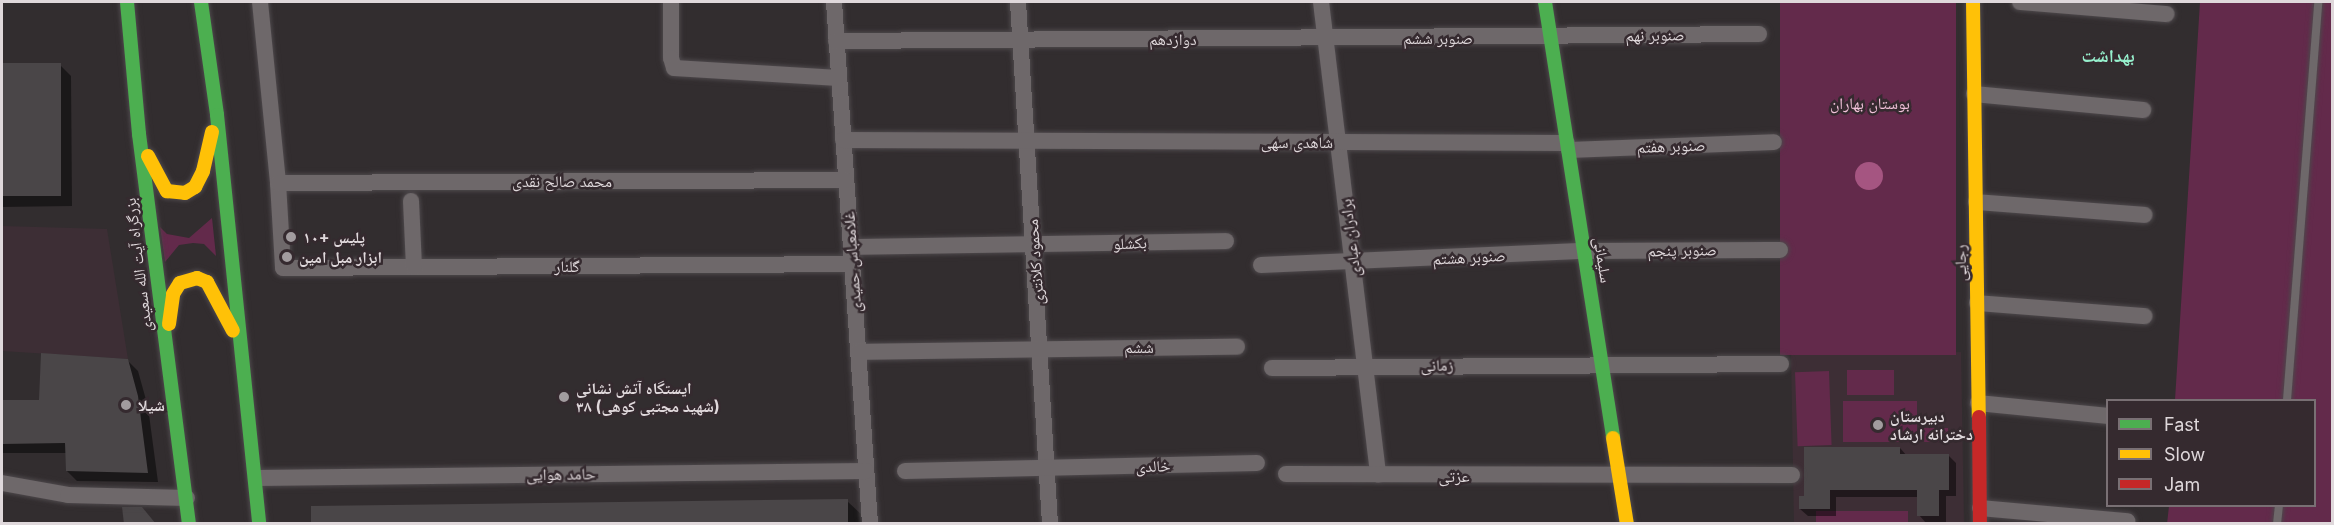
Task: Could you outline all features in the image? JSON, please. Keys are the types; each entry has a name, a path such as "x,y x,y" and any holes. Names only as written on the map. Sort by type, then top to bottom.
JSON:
{"main road":[{"name":"بزرگراه آیت الله سعیدی","path":"127,2 139,134 189,524"},
{"path":"201,2 217,115 259,524"},
{"name":"سلیمانی","path":"1545,2 1627,524"},
{"name":"رجایی","path":"1973,2 1980,516"},
{"path":"139,134 160,183 167,191 185,193 195,187 203,171 217,115"},
{"path":"166,352 173,294 180,283 197,278 207,282 217,296 243,355"}],"street":[{"path":"260,2 278,183"},
{"path":"671,2 671,58 674,68 839,78"},
{"name":"غلامعباس حمیدی","path":"834,2 870,524"},
{"name":"محمود کلانتری","path":"1018,2 1049,470 1050,524"},
{"name":"برادران عبادی","path":"1321,2 1367,366 1378,475"},
{"path":"2020,2 2167,14"},
{"name":"صنوبر نهم","path":"1550,37 1759,34"},
{"name":"صنوبر ششم","path":"1326,38 1550,37"},
{"name":"دوازدهم","path":"836,41 1326,38"},
{"path":"1974,94 2143,110"},
{"name":"شاهدی سهی","path":"843,141 1339,142 1568,146"},
{"name":"صنوبر هفتم","path":"1568,146 1774,142"},
{"name":"محمد صالح نقدی","path":"278,183 846,180"},
{"name":"گلنار","path":"278,183 283,268 851,256"},
{"path":"411,201 414,267"},
{"path":"1976,202 2145,215"},
{"name":"بکشلو","path":"851,256 1034,246 1226,241"},
{"name":"صنوبر پنجم","path":"1585,251 1780,250"},
{"name":"صنوبر هشتم","path":"1261,265 1585,251"},
{"path":"1977,303 2145,316"},
{"name":"ششم","path":"858,352 1041,347 1237,347"},
{"name":"زمانی","path":"1272,368 1603,363 1781,364"},
{"path":"1978,403 2106,416"},
{"name":"خالدی","path":"905,471 1049,470 1257,463"},
{"name":"حامد هوایی","path":"256,478 866,471"},
{"name":"عزتی","path":"1286,474 1621,477 1792,475"},
{"path":"2,483 68,495 187,498"},
{"path":"1980,516 2127,521"}],"lane":[{"path":"2287,399 2318,2"},
{"path":"2277,524 2279,507"}],"shaded area":[{"path":"1869,162 1879,166 1883,176 1879,186 1869,190 1859,186 1855,176 1859,166"},
{"path":"2,226 107,229 128,359 2,351"},
{"name":"دبیرستان دخترانه ارشاد","path":"1961,352 1964,523 1794,524 1791,355"}],"green space":[{"name":"بوستان بهاران","path":"1780,2 1956,2 1956,355 1780,355"},
{"path":"2200,2 2332,2 2332,523 2167,524 2169,507 2316,507 2316,399 2175,399"},
{"path":"212,218 216,256 204,244 193,243 179,245 165,262 160,227 167,234 189,238"},
{"path":"1847,370 1894,370 1894,395 1847,395"},
{"path":"1829,371 1832,445 1798,446 1795,372"},
{"path":"1843,401 1917,401 1917,442 1843,442"},
{"path":"1921,428 1948,428 1948,442 1921,442"},
{"path":"1816,511 1908,511 1908,523 1816,523"}],"building":[{"path":"2,63 61,63 61,196 2,196"},
{"path":"41,353 128,359 138,396 148,473 66,471 65,443 2,444 2,400 39,400"},
{"path":"1804,447 1900,447 1900,454 1949,454 1949,490 1939,490 1939,516 1917,516 1917,490 1830,490 1830,509 1799,509 1799,496 1804,496"},
{"path":"848,499 848,524 311,524 311,506"},
{"path":"122,507 142,507 156,524 124,524"}],"traffic: fast":[{"path":"127,2 139,134 189,524"},
{"path":"201,2 217,115 259,524"},
{"path":"1545,2 1613,438"}],"traffic: slow":[{"path":"1973,2 1979,417"},
{"path":"148,156 167,191 185,193 195,187 203,171 212,132"},
{"path":"169,324 173,294 180,283 197,278 207,282 233,331"},
{"path":"1613,438 1627,524"}],"traffic: jam":[{"path":"1979,417 1980,524"}],"place":[{"name":"پلیس +۱۰","path":"291,237"},
{"name":"ابزار مبل امین","path":"287,257"},
{"name":"ایستگاه آتش نشانی ۳۸ (شهید مجتبی کوهی)","path":"564,397"},
{"name":"شیلا","path":"126,405"},
{"name":"دبیرستان دخترانه ارشاد","path":"1878,425"}],"district":[{"name":"بهداشت","path":"2108,56"}]}
